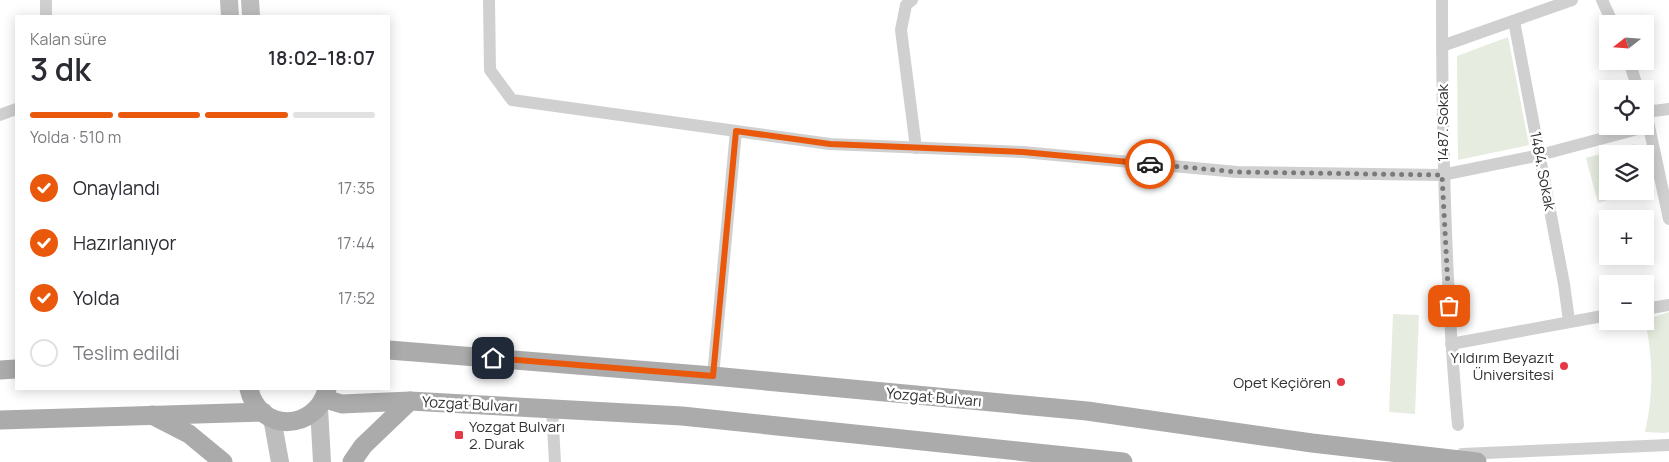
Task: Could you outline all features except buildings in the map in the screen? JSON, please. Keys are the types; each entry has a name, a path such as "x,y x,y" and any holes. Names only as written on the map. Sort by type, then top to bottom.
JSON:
{"main road":[{"path":"229,0 230,15"},
{"path":"250,0 251,15"},
{"name":"Yozgat Bulvarı","path":"394,349 713,376 1087,411 1477,462"},
{"path":"0,370 15,369"},
{"path":"249,390 256,404 267,415 280,462"},
{"path":"0,420 151,415 267,415 284,422 299,420 324,398"},
{"path":"322,462 324,398"},
{"name":"Yozgat Bulvarı","path":"324,398 342,404 410,401 682,416 1114,461"},
{"path":"352,462 364,446 410,401"},
{"path":"151,415 189,434 223,462"}],"street":[{"path":"46,0 46,15"},
{"path":"489,0 490,70 512,100 830,144 1023,152 1237,172 1442,175 1540,155 1616,135"},
{"path":"912,0 906,5 901,30 916,148"},
{"name":"1487. Sokak","path":"1442,0 1442,175 1451,344 1458,425"},
{"path":"1442,46 1572,0"},
{"path":"1602,0 1609,15"},
{"name":"1484. Sokak","path":"1514,21 1569,321"},
{"path":"0,115 15,109"},
{"path":"1654,110 1669,109"},
{"path":"713,376 736,131"},
{"path":"1652,135 1669,219"},
{"path":"1654,308 1669,305"},
{"path":"1451,344 1599,316"},
{"path":"552,409 555,462"},
{"path":"1421,455 1669,445"}],"shaded area":[{"path":"1508,37 1529,145 1458,160 1457,56"},
{"path":"1599,154 1599,200 1608,200 1598,203 1586,158"},
{"path":"1669,312 1669,432 1665,433 1645,432 1651,389 1650,348 1647,330 1654,330 1654,317"},
{"path":"1393,314 1419,315 1415,414 1389,412"}],"way so far":[{"path":"1150,164 1237,172 1442,175 1449,306"}],"place":[{"name":"Yıldırım Beyazıt Üniversitesi","path":"1564,366"},
{"name":"Opet Keçiören","path":"1341,382"},
{"name":"Yozgat Bulvarı 2. Durak","path":"459,435"}],"route":[{"path":"493,358 713,376 736,131 830,144 1023,152 1150,164"}]}
